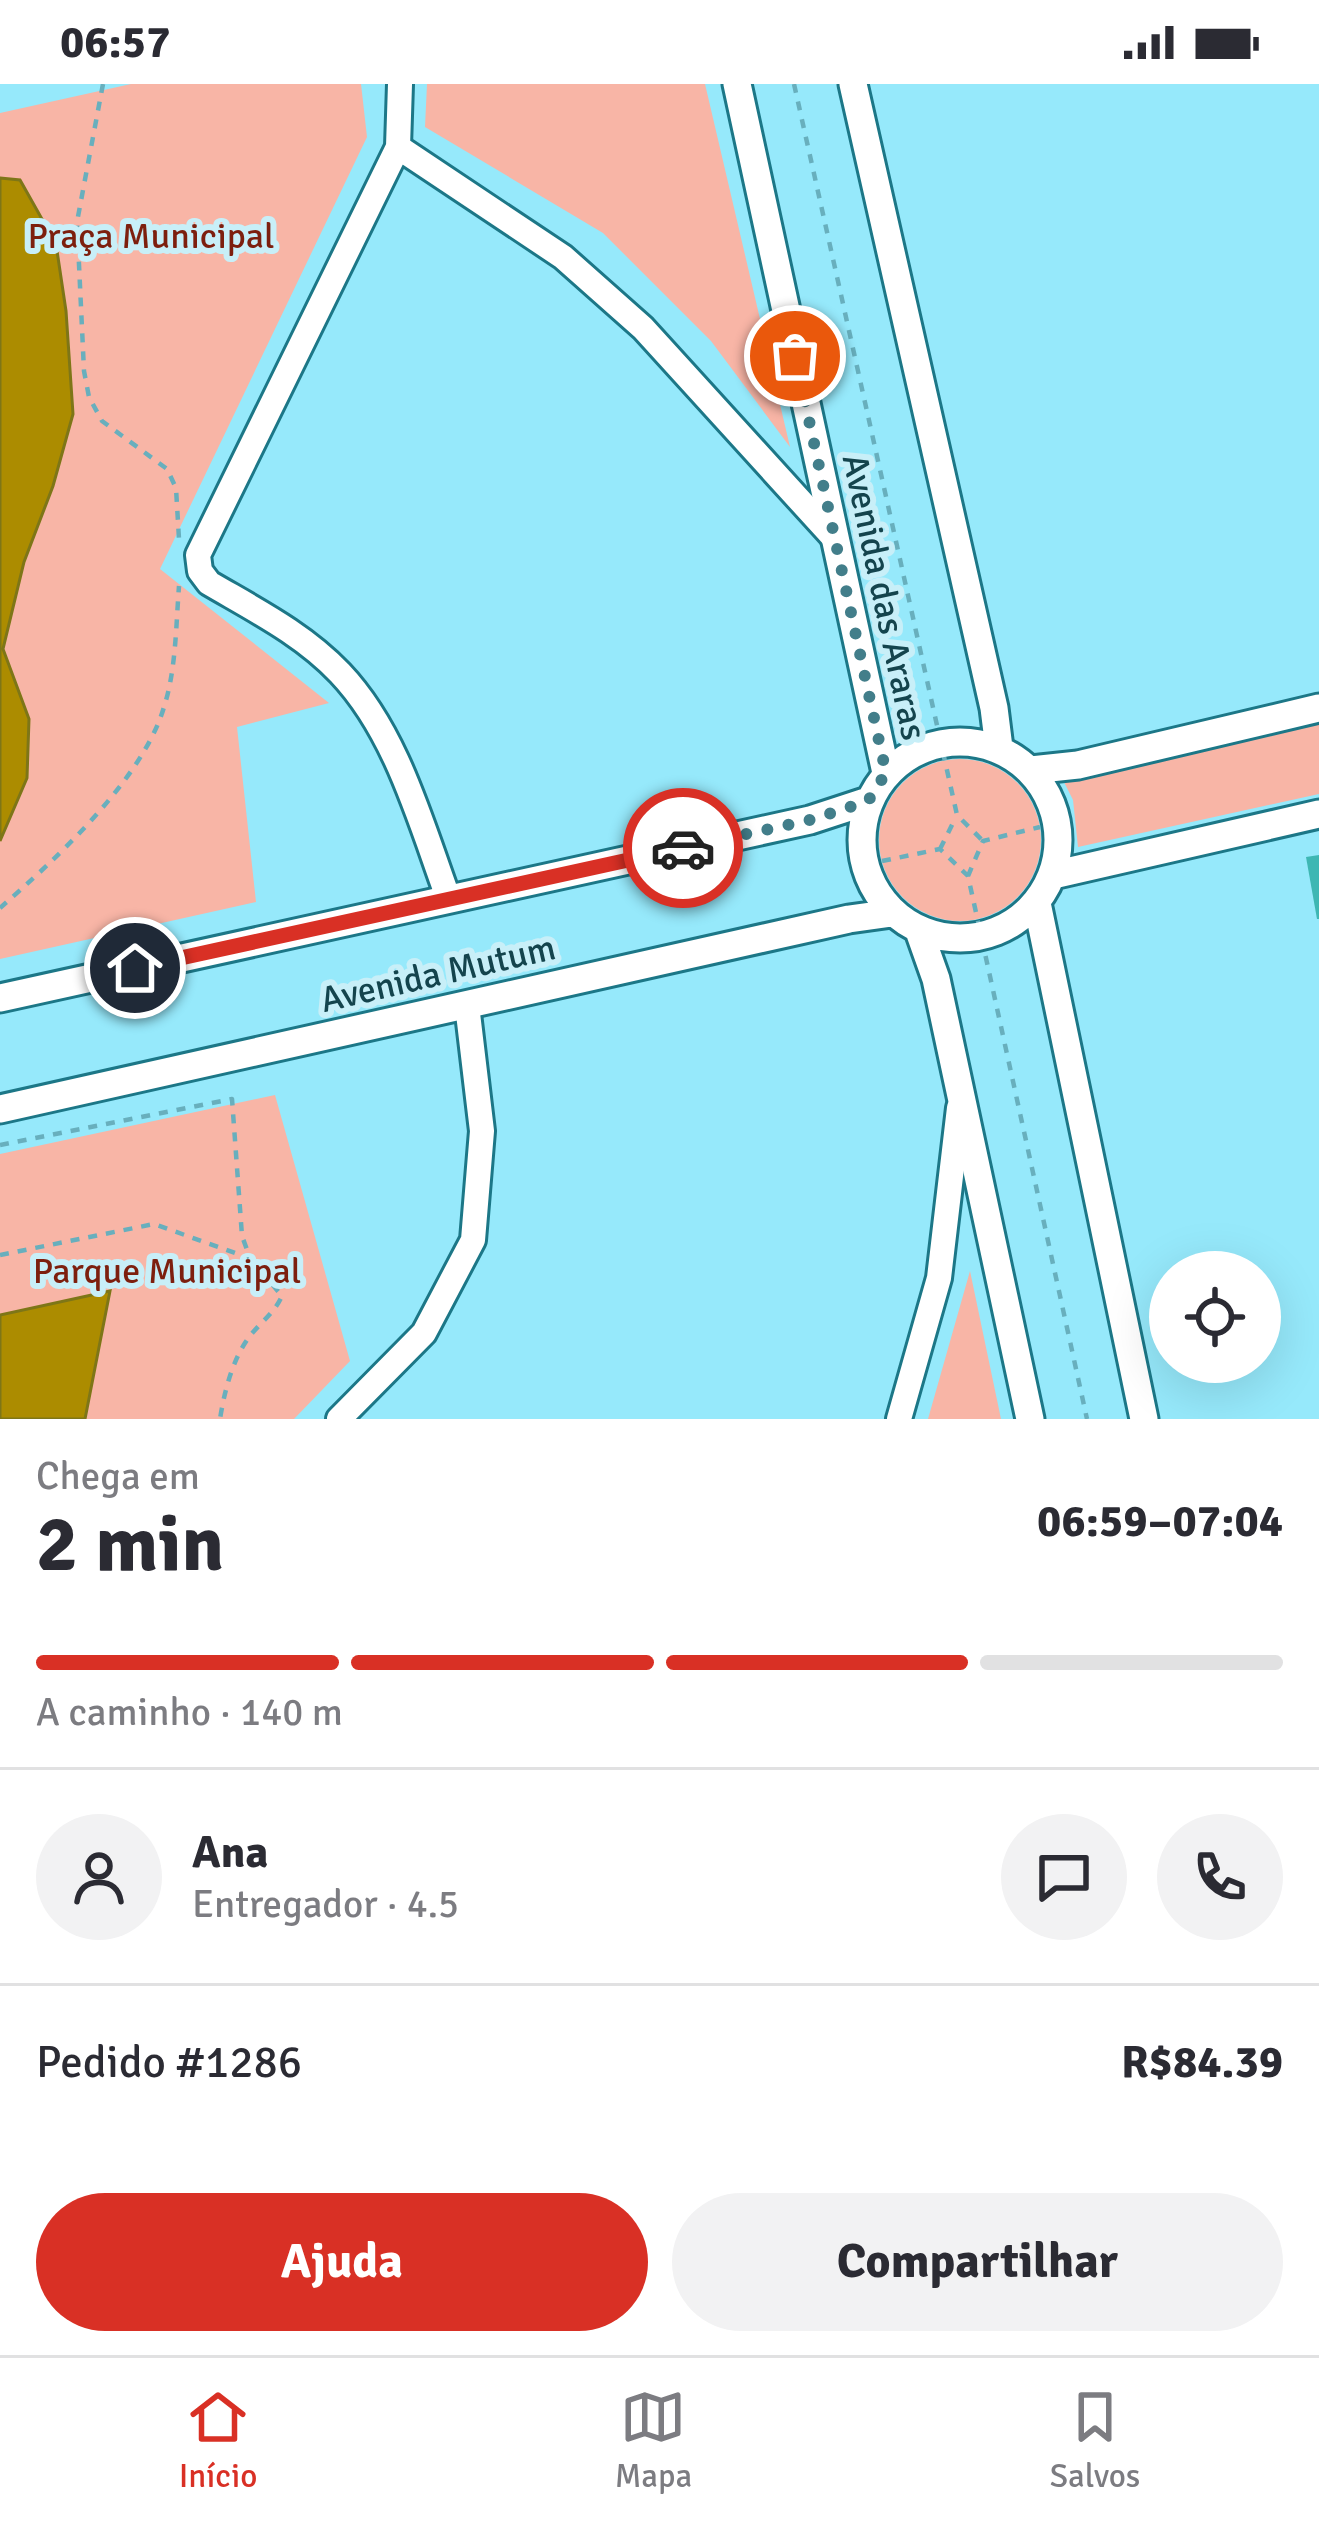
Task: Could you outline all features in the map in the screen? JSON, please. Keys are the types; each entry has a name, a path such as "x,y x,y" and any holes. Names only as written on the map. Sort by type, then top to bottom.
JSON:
{"street":[{"path":"400,84 398,147 198,555 200,571 209,583 294,633 341,674 379,727 413,802 448,900"},
{"name":"Avenida das Araras","path":"737,84 886,773"},
{"path":"853,84 994,708 999,748"},
{"path":"398,147 563,257 643,328 834,538"},
{"path":"1031,770 1078,765 1319,708"},
{"path":"959,741 999,748 1031,770 1048,793 1057,819 1059,848 1053,875 1036,903 1012,924 982,937 950,939 919,931 892,913 873,889 862,861 861,831 868,801 886,773 920,750 959,741"},
{"name":"Avenida Mutum","path":"0,998 810,820 868,801"},
{"path":"1053,875 1319,814"},
{"path":"1036,903 1144,1419"},
{"name":"Avenida Mutum","path":"0,1109 892,913"},
{"path":"919,931 936,980 1030,1419"},
{"path":"339,1419 424,1333 472,1240 482,1131 467,1005"},
{"path":"898,1419 939,1278 961,1094"}],"path":[{"path":"103,84 77,223 83,371 89,398 102,421 167,469 176,488 179,553"},
{"path":"794,84 957,815 983,841"},
{"path":"0,908 62,854 148,747 165,705 180,574"},
{"path":"940,849 957,815"},
{"path":"983,841 1040,827"},
{"path":"968,876 983,841"},
{"path":"882,861 940,849"},
{"path":"940,849 968,876 1087,1419"},
{"path":"0,1145 232,1099 242,1236 250,1258"},
{"path":"0,1256 154,1224 250,1258 282,1296 274,1314 245,1342 225,1390 220,1419"}],"green space":[{"name":"Praça Municipal","path":"131,84 361,84 367,137 160,569 329,703 237,727 256,902 0,959 0,113"},
{"path":"427,84 705,84 790,447 711,341 603,233 425,127"},
{"path":"1319,721 1319,794 1078,847 1073,800 1062,778"},
{"path":"960,759 991,765 1017,783 1035,809 1041,840 1035,871 1017,897 991,915 960,921 929,915 903,897 885,871 879,840 885,809 903,783 929,765"},
{"name":"Parque Municipal","path":"275,1095 350,1361 294,1419 0,1419 0,1154"},
{"path":"970,1271 1001,1419 928,1419"}],"shaded area":[{"path":"0,178 20,180 56,244 73,414 53,486 24,562 3,649 29,719 27,778 0,841"},
{"path":"110,1291 85,1419 0,1419 0,1315"}],"building":[{"path":"1319,855 1319,919 1317,919 1306,857"}],"way so far":[{"path":"683,848 810,820 868,801 886,773 795,356"}],"route":[{"path":"135,968 683,848"}]}
